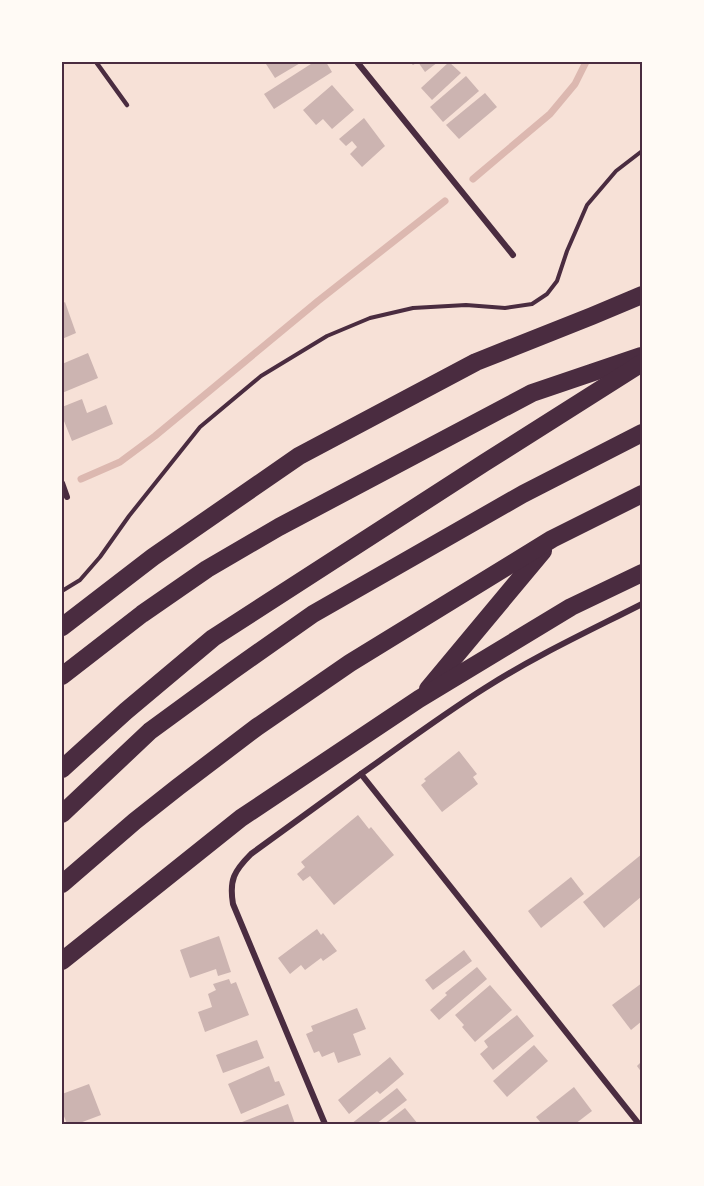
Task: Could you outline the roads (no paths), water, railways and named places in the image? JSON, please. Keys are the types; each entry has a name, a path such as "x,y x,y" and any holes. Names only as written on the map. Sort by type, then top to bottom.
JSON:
{"highway":[{"path":"62,627 153,557 299,456 476,362 642,295"},
{"path":"62,676 142,614 207,569 279,528 532,393 642,356"},
{"path":"62,769 126,711 213,638 642,363"},
{"path":"62,814 150,731 313,614 523,494 642,434"},
{"path":"62,884 152,807 257,728 350,663 552,539 642,494"},
{"path":"419,699 552,539"},
{"path":"62,961 241,818 419,699 571,607 642,573"}],"street":[{"path":"357,62 513,255"},
{"path":"62,483 67,497"},
{"path":"325,1125 233,904 231,891 233,876 239,866 251,854 427,726 485,688 534,659 642,604"},
{"path":"361,774 639,1125"}],"lane":[{"path":"96,62 127,105"}],"waterway":[{"path":"473,179 550,114 575,84 586,62"},
{"path":"81,479 120,462 155,436 318,301 445,201"}]}
